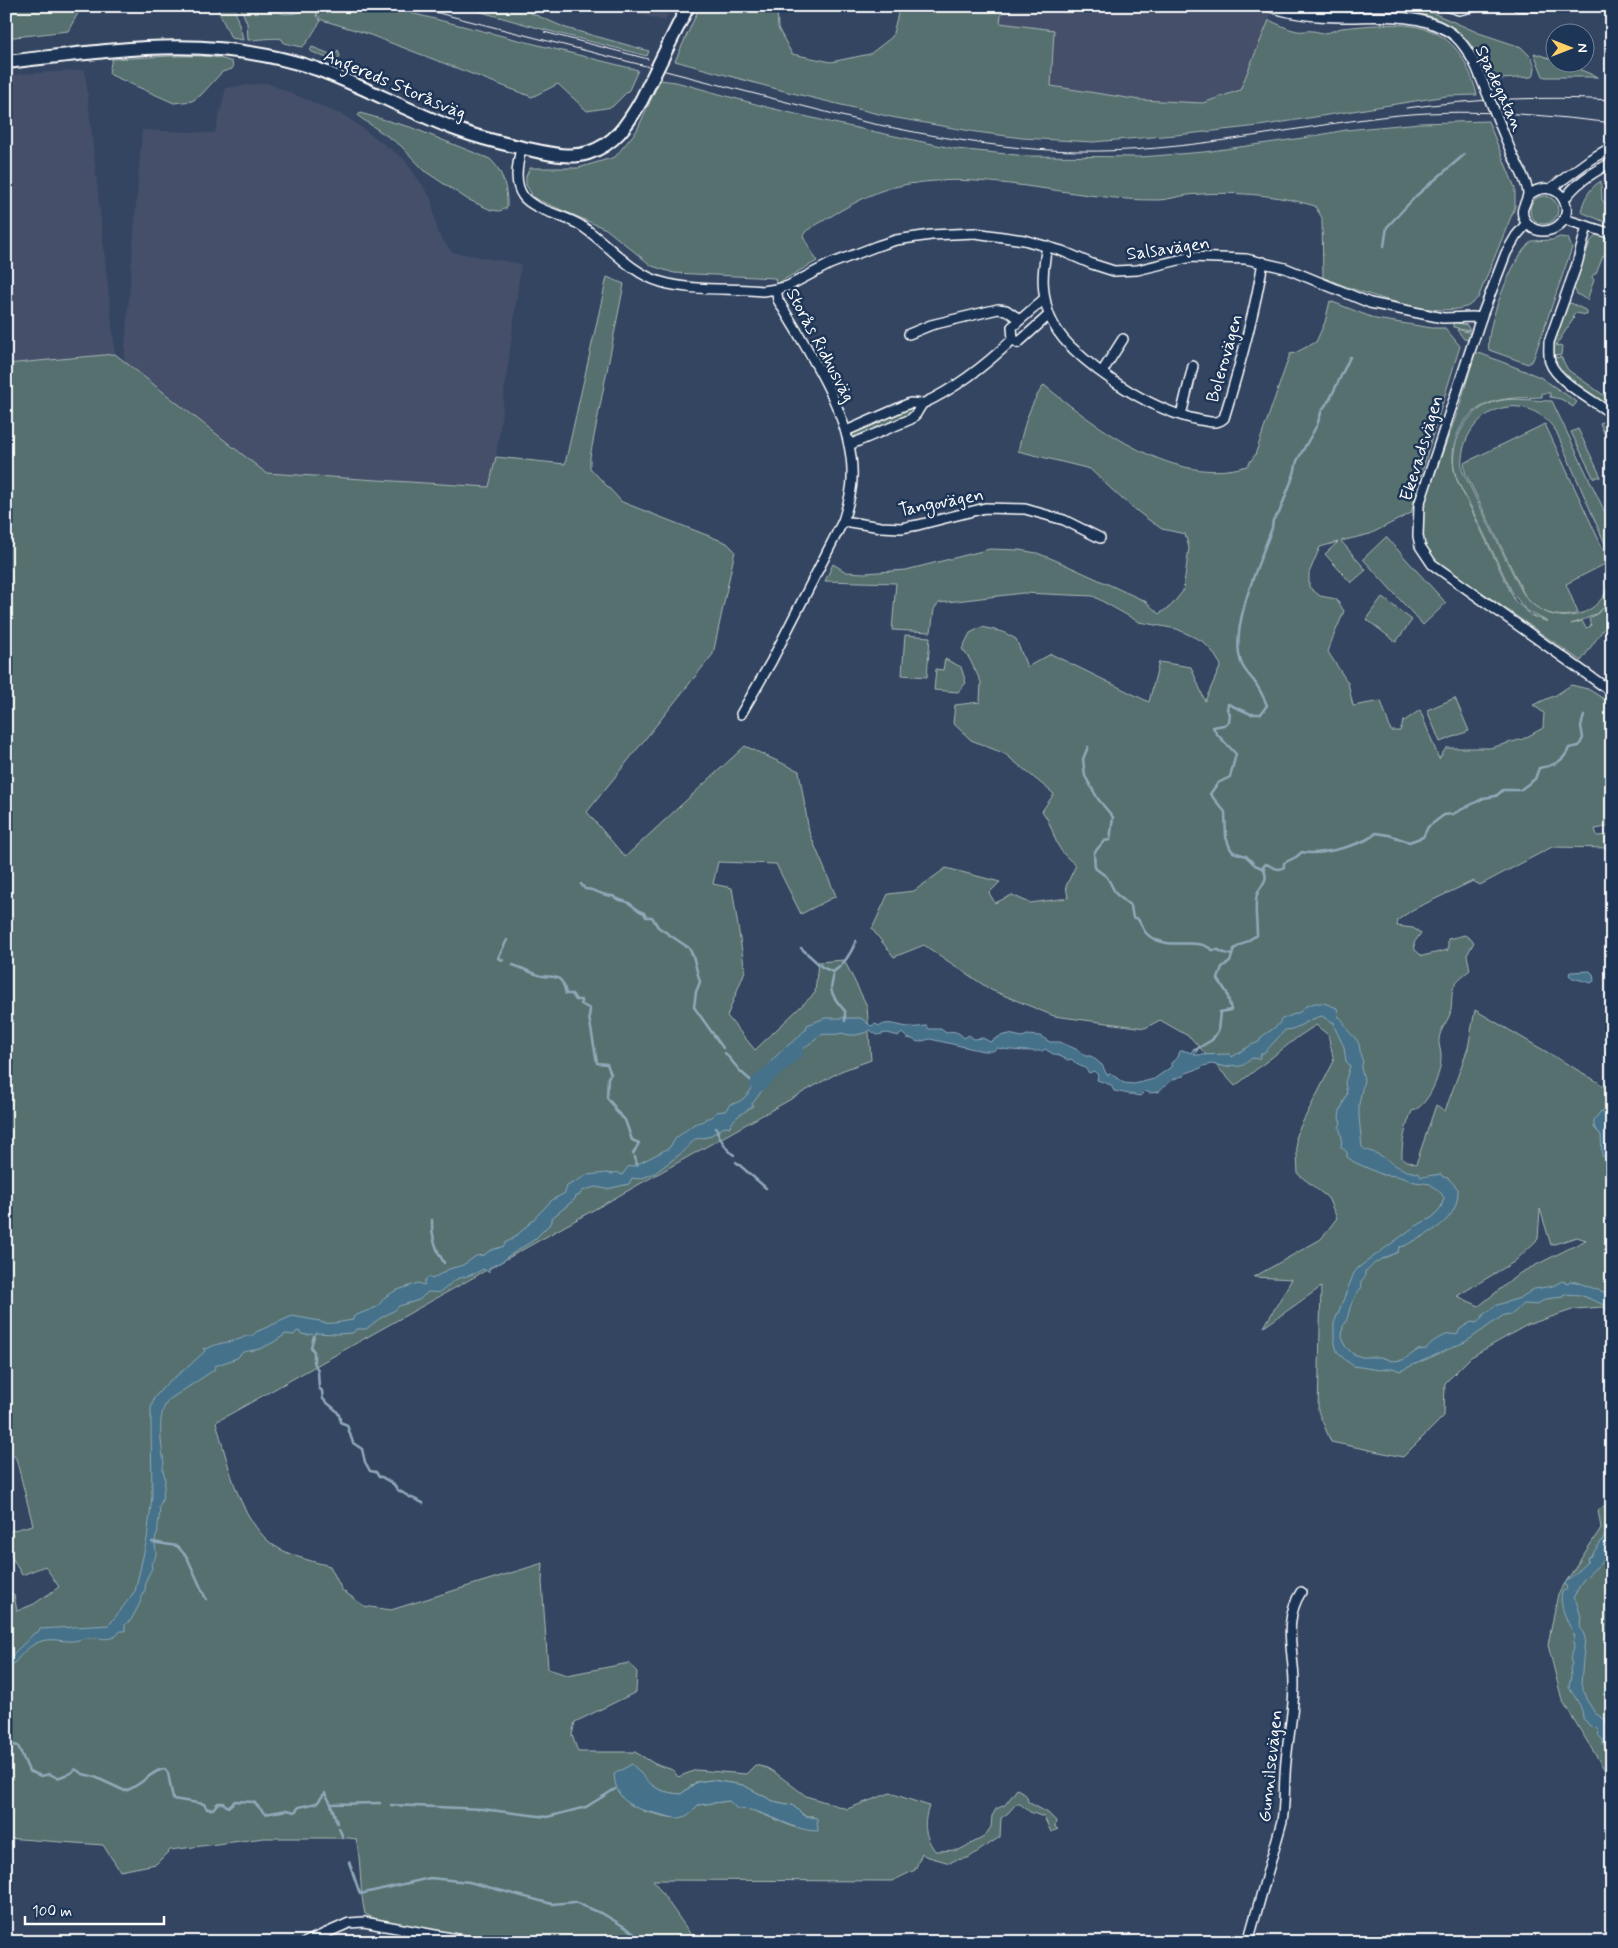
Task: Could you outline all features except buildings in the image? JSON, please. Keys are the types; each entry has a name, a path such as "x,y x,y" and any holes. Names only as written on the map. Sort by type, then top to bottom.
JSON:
{"street":[{"name":"Angereds Storåsväg","path":"6,62 128,48 199,47 244,51 295,62 317,69 458,130 521,148 557,155 578,155 599,149 617,137 625,128 641,101 688,6"},
{"name":"Spadegatan","path":"1268,6 1280,11 1308,16 1386,16 1419,20 1448,31 1462,44 1476,66 1527,186 1528,196 1523,206 1527,223"},
{"path":"1386,16 1387,6"},
{"path":"1446,6 1459,10 1477,6"},
{"path":"1518,6 1549,6"},
{"path":"1550,189 1591,159 1612,147"},
{"name":"Storås Ridhusväg","path":"521,148 517,178 520,191 526,200 579,224 650,278 682,286 763,291 776,289 778,300 821,373 846,431 852,479 850,498 843,521 771,662 741,714"},
{"path":"1564,200 1571,190 1583,180 1612,162"},
{"path":"1527,223 1539,231 1547,231 1560,225 1566,210 1564,200 1558,193 1550,189 1538,189 1528,196"},
{"path":"1564,219 1612,234"},
{"name":"Ekevadsvägen","path":"1527,223 1516,236 1506,253 1481,318 1419,505 1417,520 1420,546 1432,564 1445,574 1612,692"},
{"path":"1587,226 1577,264 1549,342 1549,356 1550,362 1557,373 1612,414"},
{"name":"Salsavägen","path":"776,289 788,286 830,264 863,250 908,238 975,233 1024,240 1047,246 1114,271 1137,270 1191,257 1233,257 1263,262 1303,275 1370,304 1443,318 1481,318"},
{"name":"Bolerovägen","path":"1047,246 1042,284 1044,299 1054,326 1070,346 1102,372 1160,407 1181,415 1215,423 1224,418 1254,311 1263,262"},
{"path":"1044,299 1012,328 1013,339 1018,343 1049,315"},
{"path":"909,334 931,325 998,309 1006,310 1019,320"},
{"path":"849,445 911,419 922,404 956,386 973,374 1013,339"},
{"path":"1102,372 1123,339"},
{"name":"Bolerovägen","path":"1181,415 1193,366"},
{"path":"846,431 910,402 922,404"},
{"name":"Tangovägen","path":"843,521 881,528 901,528 985,508 1019,508 1055,516 1100,538"},
{"name":"Gunnilsevägen","path":"1248,1942 1286,1803 1285,1777 1294,1684 1289,1634 1290,1620 1296,1600 1302,1592"},
{"path":"306,1942 349,1923 364,1922 473,1942"}],"shaded area":[{"path":"611,6 671,6 665,21"},
{"path":"1002,6 1274,6 1240,90 1203,103 1140,100 1051,86 1000,23"},
{"path":"85,70 115,354 6,364 6,75"},
{"path":"267,83 347,117 404,159 431,198 438,234 452,252 521,264 496,457 489,487 266,473 124,361 142,130 215,133 226,88"},
{"path":"1590,971 1593,974 1594,981 1591,983 1569,975 1570,972"},
{"path":"1324,1003 1337,1008 1338,1016 1359,1044 1363,1061 1361,1068 1364,1079 1359,1104 1362,1147 1404,1170 1419,1173 1421,1177 1441,1174 1443,1177 1448,1178 1458,1189 1454,1210 1441,1225 1399,1247 1398,1252 1378,1261 1365,1271 1365,1277 1361,1281 1362,1287 1352,1302 1343,1326 1342,1337 1345,1346 1353,1354 1362,1357 1381,1357 1392,1361 1403,1360 1418,1350 1426,1349 1440,1338 1449,1334 1457,1335 1460,1329 1471,1322 1477,1323 1494,1306 1520,1298 1534,1289 1553,1286 1562,1281 1568,1283 1570,1281 1576,1282 1612,1295 1612,1308 1580,1295 1564,1294 1563,1297 1545,1299 1537,1305 1524,1304 1512,1314 1504,1315 1467,1341 1400,1371 1393,1368 1379,1370 1354,1366 1345,1360 1337,1351 1334,1340 1334,1323 1354,1273 1358,1268 1414,1227 1433,1217 1441,1207 1444,1198 1430,1184 1415,1182 1397,1176 1383,1175 1347,1157 1347,1152 1341,1147 1342,1138 1339,1127 1341,1123 1339,1118 1347,1094 1345,1082 1350,1066 1346,1061 1344,1047 1334,1022 1322,1016 1285,1030 1261,1054 1259,1059 1252,1058 1243,1065 1238,1066 1227,1067 1212,1064 1203,1066 1173,1080 1158,1092 1150,1093 1145,1091 1140,1096 1114,1091 1111,1085 1097,1080 1098,1075 1094,1071 1089,1073 1072,1059 1068,1060 1045,1049 1042,1051 1025,1051 997,1048 993,1051 983,1051 930,1039 918,1042 907,1038 902,1033 899,1036 887,1033 877,1035 870,1030 856,1035 842,1033 820,1035 784,1065 777,1065 775,1077 764,1087 752,1104 753,1106 737,1117 730,1127 726,1126 708,1137 695,1139 683,1152 655,1173 640,1179 632,1178 629,1184 607,1189 595,1187 582,1191 579,1196 576,1196 575,1199 552,1218 552,1222 534,1240 505,1260 489,1268 489,1272 483,1269 457,1279 440,1292 428,1292 419,1300 399,1306 366,1329 356,1329 353,1333 316,1333 313,1338 312,1334 301,1334 297,1331 294,1335 286,1334 260,1349 243,1352 237,1358 215,1366 214,1370 170,1399 162,1412 161,1421 165,1480 159,1507 158,1533 155,1541 156,1556 151,1563 152,1568 146,1580 145,1590 140,1603 131,1620 125,1624 125,1631 120,1631 114,1637 106,1639 87,1638 74,1641 48,1640 39,1642 25,1651 6,1675 12,1656 40,1629 109,1625 135,1591 147,1539 152,1496 151,1408 154,1398 167,1383 205,1351 203,1348 207,1349 211,1346 252,1336 256,1332 292,1316 322,1323 352,1320 354,1316 377,1307 385,1297 395,1291 418,1283 424,1285 425,1280 429,1277 432,1279 449,1269 463,1265 476,1256 484,1255 489,1251 504,1246 506,1242 525,1228 552,1200 565,1193 567,1186 587,1175 617,1172 622,1175 628,1167 634,1166 669,1148 676,1138 694,1124 710,1118 716,1112 725,1111 730,1104 742,1100 751,1089 754,1081 759,1077 760,1072 764,1072 778,1054 806,1030 807,1025 825,1018 861,1018 871,1026 875,1024 880,1026 891,1024 906,1027 927,1026 929,1029 941,1029 946,1033 950,1031 956,1032 964,1038 969,1035 974,1039 983,1038 990,1042 1000,1036 1009,1034 1022,1037 1027,1035 1040,1036 1050,1042 1060,1042 1078,1050 1085,1056 1091,1056 1102,1065 1107,1075 1111,1074 1124,1083 1134,1084 1154,1079 1171,1067 1171,1063 1178,1057 1180,1051 1191,1053 1196,1048 1198,1050 1194,1055 1230,1054 1232,1057 1259,1042 1261,1037 1277,1026 1282,1019 1300,1012 1306,1006"},
{"path":"1601,1111 1612,1113 1612,1143 1608,1157 1602,1156 1601,1135 1594,1127 1594,1120"},
{"path":"1612,1526 1612,1549 1607,1551 1607,1557 1583,1580 1573,1598 1577,1603 1581,1617 1580,1626 1585,1637 1581,1683 1586,1699 1595,1713 1607,1721 1612,1728 1612,1756 1598,1735 1599,1731 1591,1727 1583,1718 1580,1706 1569,1687 1572,1664 1570,1659 1575,1637 1565,1615 1561,1597 1562,1592 1567,1589 1565,1583 1588,1561 1587,1558 1591,1556"},
{"path":"632,1764 658,1789 672,1793 681,1794 697,1782 711,1780 743,1785 773,1801 792,1805 805,1816 817,1818 818,1831 797,1827 758,1812 737,1809 729,1801 698,1805 687,1815 679,1818 642,1810 628,1803 618,1792 615,1784 614,1774"}],"green space":[{"path":"6,6 82,6 68,31 6,38"},
{"path":"216,6 236,6 236,14 243,40 231,38"},
{"path":"240,6 256,6 285,14 297,13 309,6 319,6 316,16 321,21 307,43 302,47 284,43 279,38 248,40 247,23"},
{"path":"320,6 383,6 638,70 629,90 612,107 587,111 558,84 532,97 365,33 322,20 317,15"},
{"path":"460,6 517,7 566,28 649,51 647,56"},
{"path":"700,6 777,6 778,28 792,54 831,62 870,54 892,37 900,6 1002,6 1000,23 1054,30 1051,86 1140,100 1203,103 1240,90 1269,20 1297,31 1324,33 1342,28 1366,26 1409,26 1428,30 1444,38 1457,51 1468,69 1477,95 1446,96 1259,126 1187,134 1093,142 1022,138 891,117 784,91 675,61"},
{"path":"1397,6 1417,6 1479,33 1521,47 1532,58 1535,67 1534,75 1531,77 1488,80 1472,46 1457,30 1436,18 1405,11"},
{"path":"312,47 335,56 338,50 340,56 336,62 310,51"},
{"path":"1534,53 1546,57 1546,72 1586,72 1598,77 1545,77"},
{"path":"201,56 225,59 232,62 233,67 222,72 201,95 192,101 174,103 111,75 109,72 112,59"},
{"path":"660,80 676,82 770,108 838,124 956,149 1027,156 1141,157 1204,152 1346,130 1420,123 1488,121 1515,188 1515,207 1478,298 1468,306 1451,310 1414,307 1394,302 1323,278 1322,218 1315,206 1252,194 1188,195 1162,200 1125,199 990,182 957,180 923,182 880,191 858,201 806,231 803,236 817,261 776,284 775,278 674,273 652,266 606,229 534,198 526,185 526,176 530,168 578,168 615,157 637,130"},
{"path":"360,113 410,127 490,159 495,164 504,181 507,208 499,211 491,210 467,199 426,172 400,145 358,116"},
{"path":"1601,181 1602,200 1612,210 1612,225 1581,212 1588,194"},
{"path":"1544,196 1554,200 1558,210 1554,220 1544,224 1534,220 1530,210 1534,200"},
{"path":"1597,234 1612,239 1612,250 1603,256 1596,274 1592,277 1594,280 1587,300 1577,294 1574,288 1590,242"},
{"path":"1560,237 1568,238 1572,248 1533,360 1528,364 1489,350 1491,326 1496,309 1517,260 1532,241 1552,240"},
{"path":"607,277 624,284 590,457 590,468 622,502 727,543 735,551 713,654 587,812 625,857 745,746 799,771 809,832 836,896 801,914 776,864 718,862 713,884 732,888 745,971 727,1016 755,1050 815,993 818,962 844,960 867,1006 871,1060 841,1071 216,1422 240,1500 256,1528 267,1540 280,1549 330,1566 342,1590 364,1606 391,1610 543,1563 542,1582 548,1669 567,1675 629,1663 637,1672 636,1692 575,1722 572,1735 578,1752 635,1752 655,1764 673,1770 678,1777 696,1770 746,1774 755,1765 767,1768 777,1774 806,1796 847,1809 890,1793 929,1806 925,1824 929,1840 935,1851 959,1850 984,1837 991,1827 992,1816 996,1809 1005,1805 1017,1789 1025,1794 1028,1802 1048,1813 1056,1821 1055,1827 1058,1829 1051,1832 1044,1817 1030,1812 1020,1804 1016,1804 1001,1818 1000,1837 968,1858 955,1860 950,1863 925,1856 922,1853 915,1870 892,1881 653,1880 696,1942 446,1942 380,1921 365,1914 356,1839 264,1838 170,1850 156,1864 120,1871 103,1845 6,1838 6,1588 14,1595 17,1611 34,1604 59,1587 45,1566 22,1575 6,1547 6,1532 33,1525 16,1458 6,1450 6,364 115,354 266,473 489,487 496,457 565,464","holes":["632,1764 648,1782 664,1791 681,1794 696,1782 711,1780 743,1785 773,1801 792,1805 805,1816 813,1816 796,1828 750,1809 737,1809 729,1801 698,1805 685,1815 679,1817 666,1817 643,1811 622,1771"]},
{"path":"1330,301 1376,319 1432,328 1445,328 1460,346 1411,513 1370,534 1341,541 1366,570 1351,583 1325,554 1338,542 1320,547 1309,573 1309,587 1320,596 1336,599 1344,611 1328,652 1348,683 1353,706 1381,701 1391,731 1400,731 1403,722 1420,710 1439,759 1446,748 1490,748 1523,739 1543,728 1544,713 1533,705 1556,695 1571,685 1588,689 1612,704 1612,826 1595,829 1597,836 1612,835 1612,848 1552,847 1480,885 1473,881 1412,910 1398,920 1397,926 1413,928 1421,933 1414,943 1415,950 1422,956 1448,950 1448,939 1465,935 1474,942 1467,955 1470,970 1455,984 1450,1014 1440,1036 1441,1062 1437,1079 1424,1103 1412,1111 1404,1135 1402,1159 1416,1164 1436,1105 1445,1111 1468,1048 1475,1010 1598,1082 1605,1088 1612,1073 1612,1113 1601,1111 1594,1127 1601,1135 1608,1156 1612,1143 1612,1316 1603,1307 1575,1309 1527,1325 1471,1357 1445,1383 1444,1416 1403,1457 1331,1442 1318,1411 1321,1287 1264,1327 1292,1279 1254,1277 1321,1239 1337,1218 1328,1198 1298,1174 1296,1135 1334,1061 1328,1035 1316,1025 1235,1086 1190,1037 1160,1020 1145,1028 1054,1016 991,990 924,945 894,957 872,929 888,894 914,891 946,868 1000,882 989,893 995,903 1012,895 1030,903 1068,898 1066,886 1076,865 1062,852 1042,811 1054,794 1005,754 971,740 953,723 955,705 980,702 981,682 969,658 962,649 970,633 982,627 1003,632 1016,639 1027,667 1051,654 1149,702 1159,662 1191,667 1205,701 1221,665 1212,651 1202,641 1177,629 1139,622 1093,596 1023,593 939,603 934,609 931,632 892,630 896,583 825,581 833,564 846,572 865,573 906,570 990,549 1019,550 1037,553 1055,560 1145,601 1159,614 1171,606 1183,591 1189,548 1185,534 1162,529 1122,499 1090,469 1018,451 1034,400 1044,385 1088,419 1113,435 1139,450 1166,461 1193,469 1220,471 1247,466 1255,455 1290,354 1316,342 1325,322","holes":["1540,1209 1551,1245 1577,1237 1586,1240 1520,1273 1479,1306 1457,1296 1514,1262 1538,1239"]},
{"path":"1571,303 1587,311 1587,315 1575,313 1572,316 1574,318 1556,345 1562,347 1561,355 1554,356 1553,347 1568,304"},
{"path":"1453,322 1467,325 1470,331 1458,329 1470,333 1468,340 1464,339 1457,330 1458,328 1453,327"},
{"path":"1475,353 1540,377 1577,402 1573,407 1561,399 1550,397 1550,393 1542,393 1542,397 1507,399 1496,401 1483,406 1473,412 1458,432 1453,455 1454,468 1455,447 1463,426 1478,410 1487,405 1498,401 1518,399 1552,401 1612,527 1612,560 1556,431 1542,416 1526,408 1510,407 1494,411 1481,420 1470,433 1463,450 1462,470 1520,588 1530,602 1543,611 1557,616 1572,616 1585,612 1597,603 1607,591 1612,574 1612,595 1610,601 1612,599 1612,617 1581,661 1476,588 1474,590 1446,570 1430,555 1423,541 1422,509 1459,408","holes":["1461,489 1513,594 1526,610 1548,622 1532,616 1515,601","1601,610 1589,619 1591,626 1586,628 1582,621 1571,624"]},
{"path":"1561,357 1568,370 1612,401 1612,409 1560,370 1554,358"},
{"path":"913,406 915,408 910,415 855,438 853,437 852,433"},
{"path":"1604,421 1612,427 1612,453 1600,423"},
{"path":"1545,424 1609,562 1566,584 1578,613 1563,616 1542,610 1525,596 1465,472 1464,463"},
{"path":"1578,429 1601,477 1595,477 1594,479 1571,432"},
{"path":"1386,537 1446,603 1423,625 1363,559"},
{"path":"1382,597 1412,620 1396,642 1366,619"},
{"path":"905,635 930,637 927,677 902,675"},
{"path":"945,659 961,667 966,683 958,692 934,690 936,669 943,670"},
{"path":"1455,698 1469,731 1440,742 1427,710"},
{"path":"1612,1501 1612,1782 1562,1700 1548,1645 1558,1594 1601,1528 1598,1510"}],"waterway":[{"path":"1384,246 1387,227 1417,195 1465,154"},
{"path":"1195,1050 1212,1040 1218,1031 1220,1012 1231,1010 1227,993 1218,979 1222,967 1230,962 1234,949 1257,935 1256,899 1266,877 1264,869 1255,865 1246,856 1233,852 1230,848 1226,837 1225,812 1210,794 1218,783 1230,777 1236,754 1216,733 1213,727 1229,722 1228,704 1251,714 1261,714 1267,705 1258,686 1241,662 1238,648 1242,613 1272,528 1273,520 1279,513 1297,461 1350,357"},
{"path":"1262,868 1266,864 1277,869 1281,868 1284,867 1284,863 1302,852 1330,851 1362,842 1376,833 1409,842 1423,837 1428,827 1444,815 1453,814 1484,798 1496,796 1503,790 1520,790 1535,779 1539,768 1561,760 1569,748 1579,746 1583,738 1581,726 1584,716"},
{"path":"1088,747 1083,759 1085,776 1098,799 1113,817 1110,840 1104,841 1094,853 1095,868 1107,877 1116,894 1131,906 1133,918 1137,918 1148,935 1165,943 1199,944 1212,950 1219,950 1232,955"},
{"path":"581,884 585,889 613,896 629,903 644,913 646,917 652,917 658,927 689,948 700,982 696,992 694,1007 723,1048"},
{"path":"503,960 498,958 507,940"},
{"path":"833,972 847,958 856,941"},
{"path":"801,948 822,967 833,972"},
{"path":"513,965 541,976 558,978 564,986 566,994 572,994 576,1000 581,1000 581,1004 590,1009 589,1017 597,1063 607,1064 611,1074 608,1077 607,1098 625,1120 632,1140 639,1143 633,1154"},
{"path":"833,972 831,989 845,1011 845,1021"},
{"path":"758,1084 796,1051"},
{"path":"725,1053 741,1072 755,1084"},
{"path":"716,1128 723,1143 734,1155"},
{"path":"635,1157 637,1166"},
{"path":"736,1162 766,1188"},
{"path":"432,1220 435,1242 444,1263"},
{"path":"314,1336 311,1347 314,1352 314,1362 318,1371 319,1388 322,1391 323,1399 339,1414 340,1422 347,1425 353,1443 362,1449 365,1462 370,1471 376,1472 379,1477 392,1483 398,1490 423,1503"},
{"path":"152,1542 177,1546 187,1557 206,1599"},
{"path":"6,1743 18,1746 29,1771 41,1776 50,1774 57,1778 71,1773 75,1769 125,1791 156,1772 165,1769 168,1773 173,1799 204,1804 207,1809 213,1809 218,1803 223,1803 228,1807 235,1801 254,1802 265,1814 287,1810 295,1812 299,1807 317,1803 325,1793 331,1804 380,1803"},
{"path":"391,1805 482,1809 547,1817 586,1807 615,1789"},
{"path":"331,1804 337,1823"},
{"path":"339,1828 343,1838"},
{"path":"349,1862 360,1894 430,1878 469,1882 552,1904 575,1902 605,1915 628,1929 644,1942"}],"tram line":[{"path":"411,6 865,122 945,138 1024,148 1078,151 1156,148 1234,139 1389,116 1445,112 1501,113 1612,123"},
{"path":"544,32 648,59"},
{"path":"1406,108 1457,102 1509,99 1612,100"}]}
